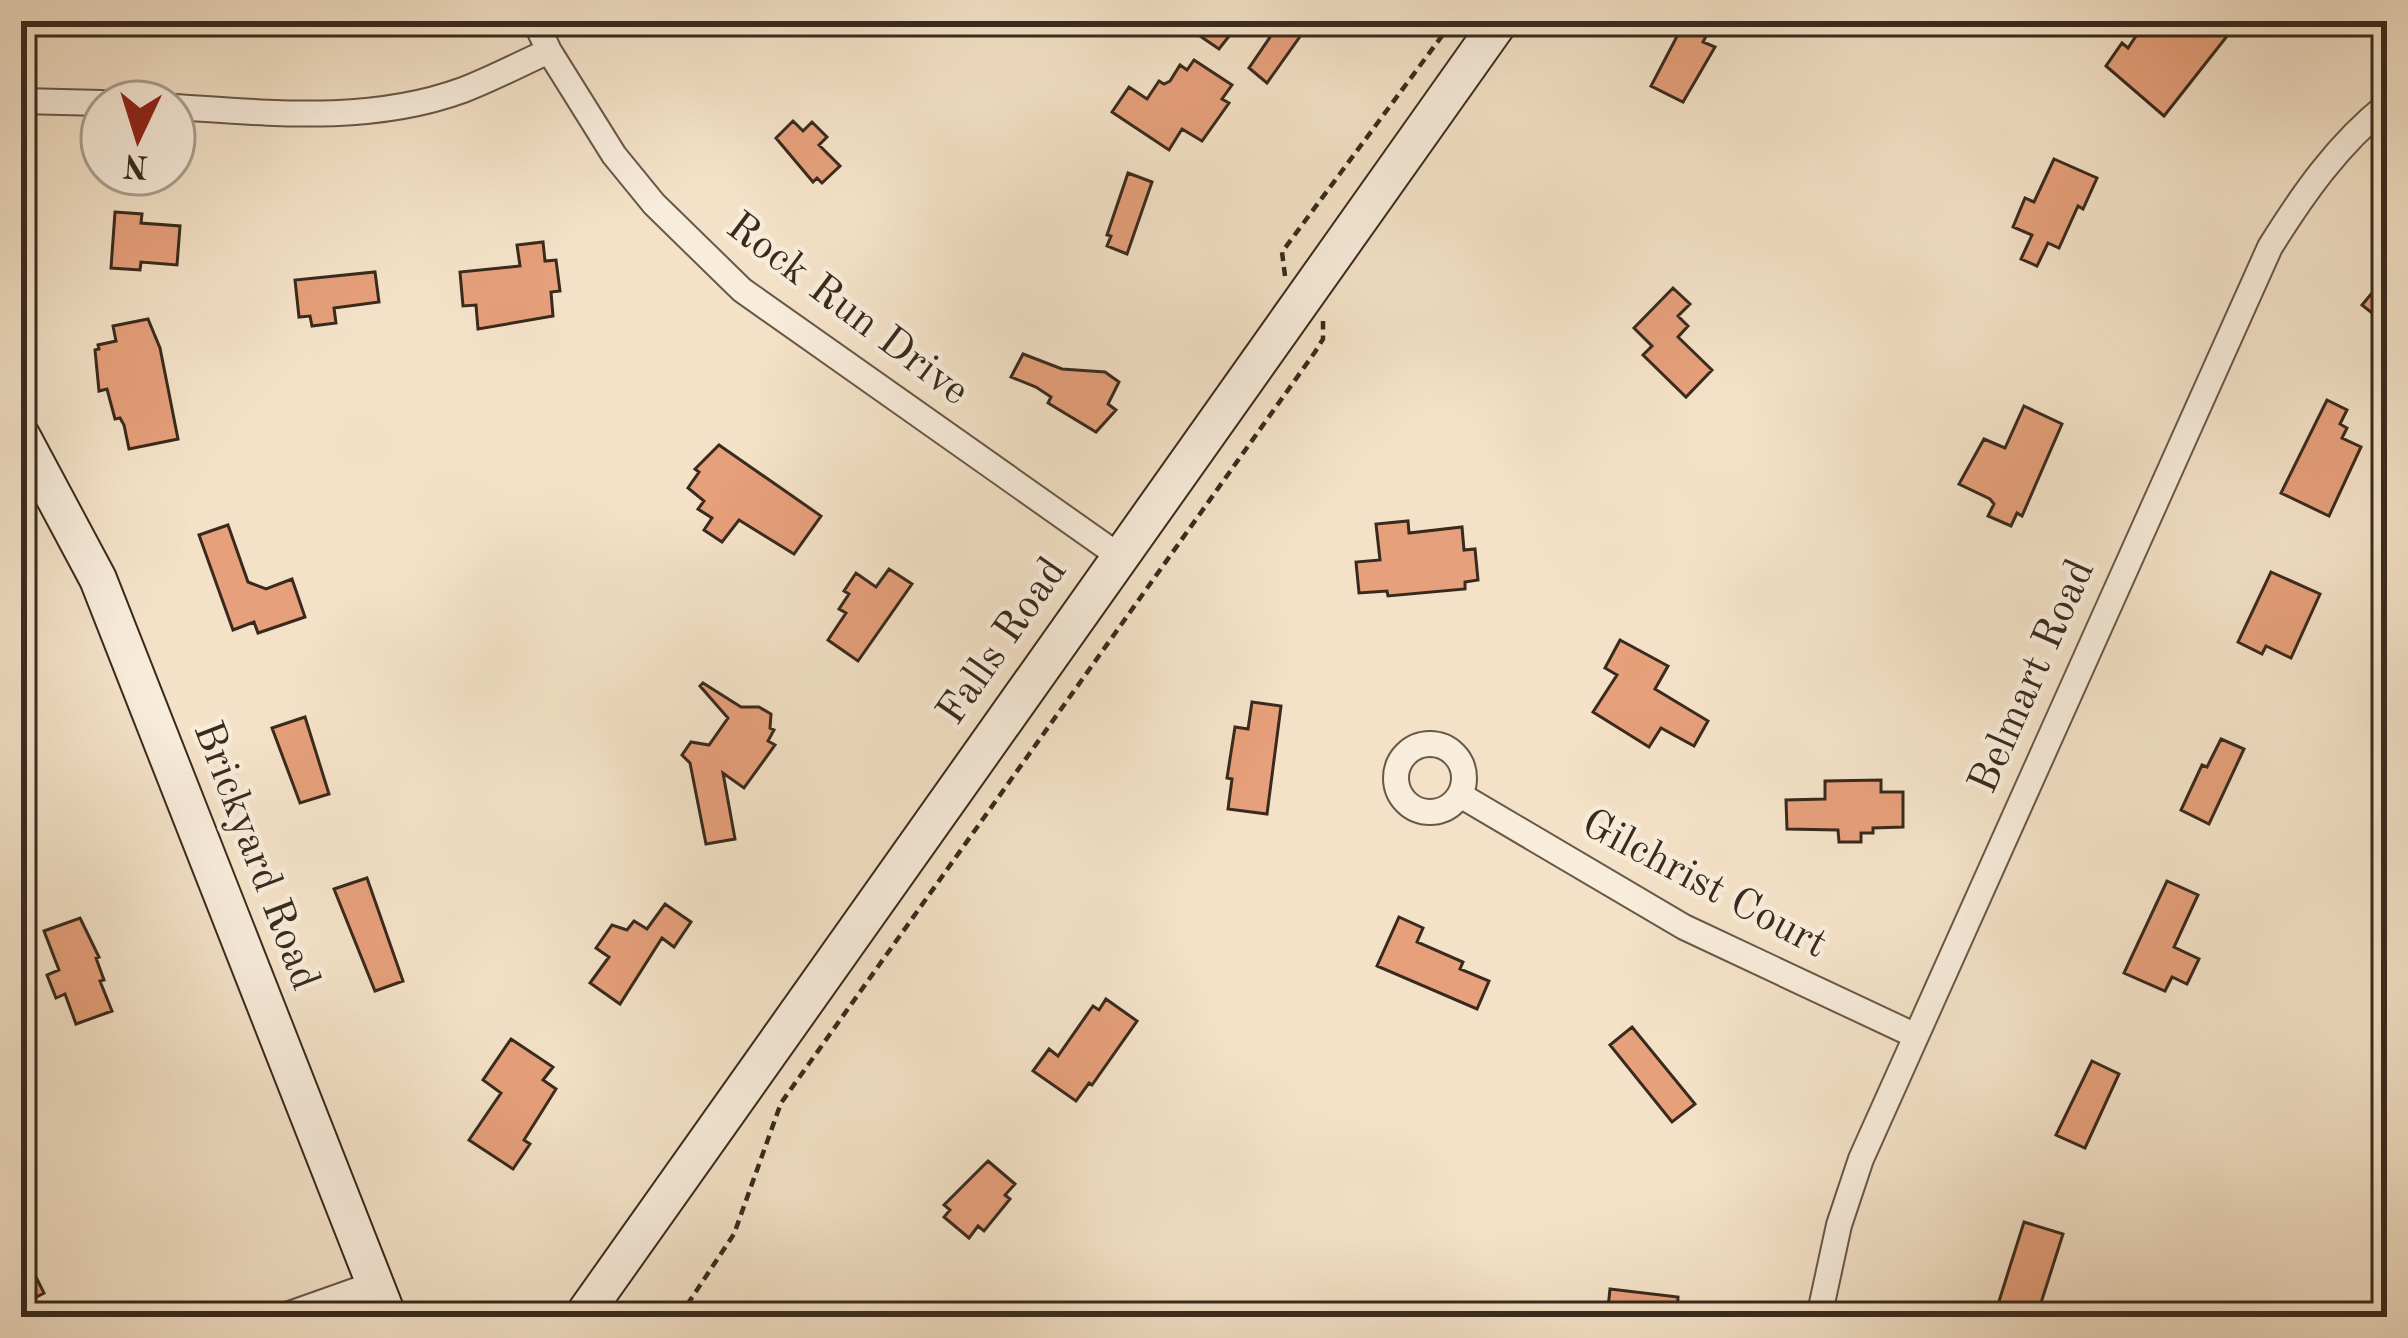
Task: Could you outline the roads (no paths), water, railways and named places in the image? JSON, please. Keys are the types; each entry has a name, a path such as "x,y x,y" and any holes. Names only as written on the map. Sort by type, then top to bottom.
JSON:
{"main road":[{"name":"Falls Road","path":"582,1317 1500,21"},
{"name":"Brickyard Road","path":"21,435 98,579 381,1300"}],"street":[{"name":"Rock Run Drive","path":"535,21 549,51 627,171 742,290 1120,556"},
{"path":"198,109 305,116 361,112 460,91 549,51"},
{"path":"21,101 78,102"},
{"name":"Belmart Road","path":"1819,1317 1839,1225 1861,1159 2270,247 2300,199 2355,131 2387,105"},
{"name":"Gilchrist Court","path":"1460,795 1684,927 1916,1036"},
{"path":"280,1317 381,1300"}]}
